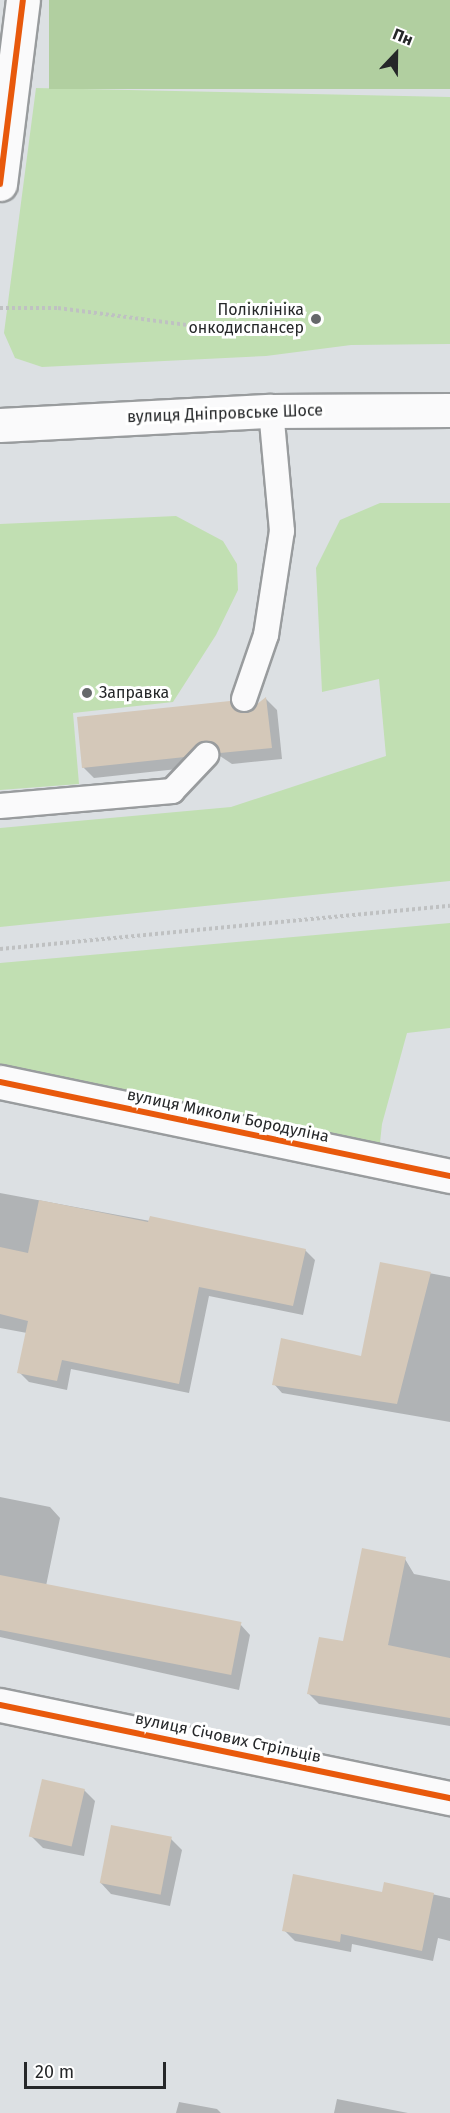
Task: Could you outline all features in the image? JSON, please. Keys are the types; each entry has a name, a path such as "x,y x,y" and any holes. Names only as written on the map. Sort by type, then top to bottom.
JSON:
{"street":[{"path":"0,184 23,0"},
{"name":"вулиця Дніпровське Шосе","path":"0,425 271,411 450,410"},
{"name":"вулиця Миколи Бородуліна","path":"0,1082 450,1176"},
{"name":"вулиця Січових Стрільців","path":"0,1705 450,1798"}],"lane":[{"path":"244,699 266,635 282,531 271,411"},
{"path":"0,806 172,791 206,755"}],"path":[{"path":"0,308 58,308 194,326"},
{"path":"0,949 450,906"}],"green space":[{"path":"49,0 450,0 450,89 49,89"},
{"path":"36,88 450,97 450,344 351,345 266,356 42,367 15,358 4,333"},
{"path":"380,503 450,503 450,881 0,927 0,828 231,807 386,756 379,679 322,692 316,568 340,520"},
{"path":"176,516 223,541 237,564 238,590 216,635 173,702 73,713 79,784 0,790 0,524"},
{"path":"450,923 450,1028 407,1033 382,1124 378,1161 0,1082 0,963"}],"building":[{"path":"266,697 272,748 220,753 215,744 202,741 185,757 82,768 77,717 230,701 246,713"},
{"path":"39,1200 148,1222 150,1216 306,1249 293,1306 199,1287 179,1384 62,1360 57,1381 17,1373 28,1321 0,1314 0,1247 28,1253"},
{"path":"380,1262 431,1272 397,1404 272,1385 281,1338 361,1356"},
{"path":"362,1548 406,1557 388,1645 450,1658 450,1718 307,1694 319,1637 343,1641"},
{"path":"0,1575 241,1622 231,1675 0,1630"},
{"path":"42,1779 85,1789 72,1846 29,1836"},
{"path":"111,1825 172,1837 161,1895 100,1883"},
{"path":"293,1874 382,1892 384,1882 434,1893 422,1951 341,1934 340,1942 282,1931"}],"cycle path":[{"path":"0,184 23,0"},
{"path":"0,1082 450,1176"},
{"path":"0,1705 450,1798"}],"place":[{"name":"Поліклініка онкодиспансер","path":"316,319"},
{"name":"Заправка","path":"87,693"}]}
